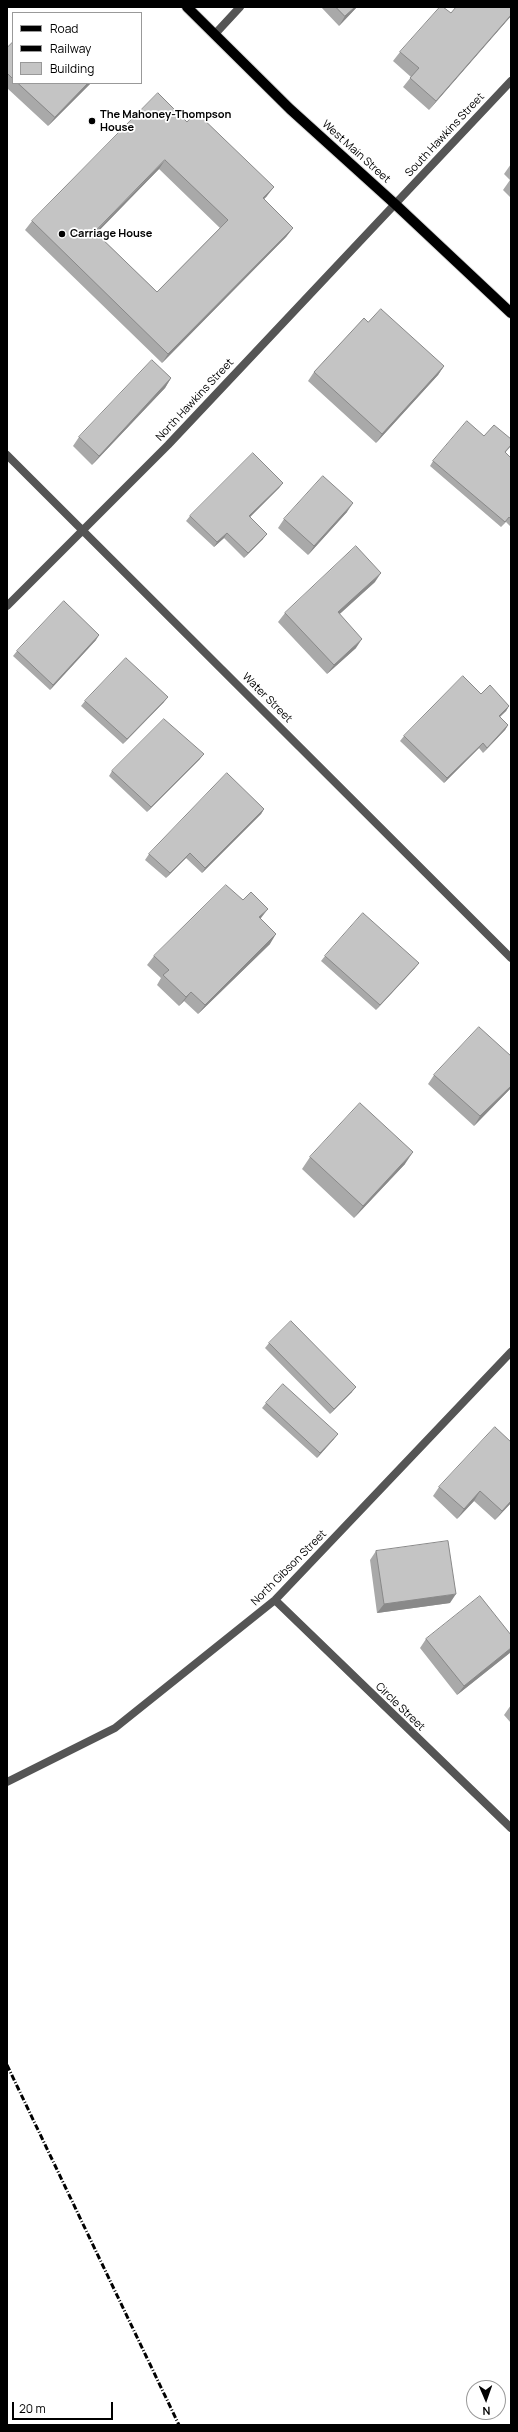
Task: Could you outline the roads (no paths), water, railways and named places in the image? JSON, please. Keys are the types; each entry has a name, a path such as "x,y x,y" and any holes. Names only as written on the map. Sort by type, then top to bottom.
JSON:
{"main road":[{"name":"West Main Street","path":"187,7 290,110 395,204 511,313"}],"street":[{"path":"215,34 240,7"},
{"name":"South Hawkins Street","path":"395,204 511,81"},
{"name":"North Hawkins Street","path":"7,606 168,445 395,204"},
{"name":"Water Street","path":"7,455 84,530 511,958"},
{"name":"North Gibson Street","path":"7,1782 115,1728 275,1600 511,1352"},
{"name":"Circle Street","path":"275,1600 511,1828"}],"railway":[{"path":"7,2065 179,2425"}],"place":[{"name":"The Mahoney-Thompson House","path":"92,121"},
{"name":"Carriage House","path":"62,234"}]}
